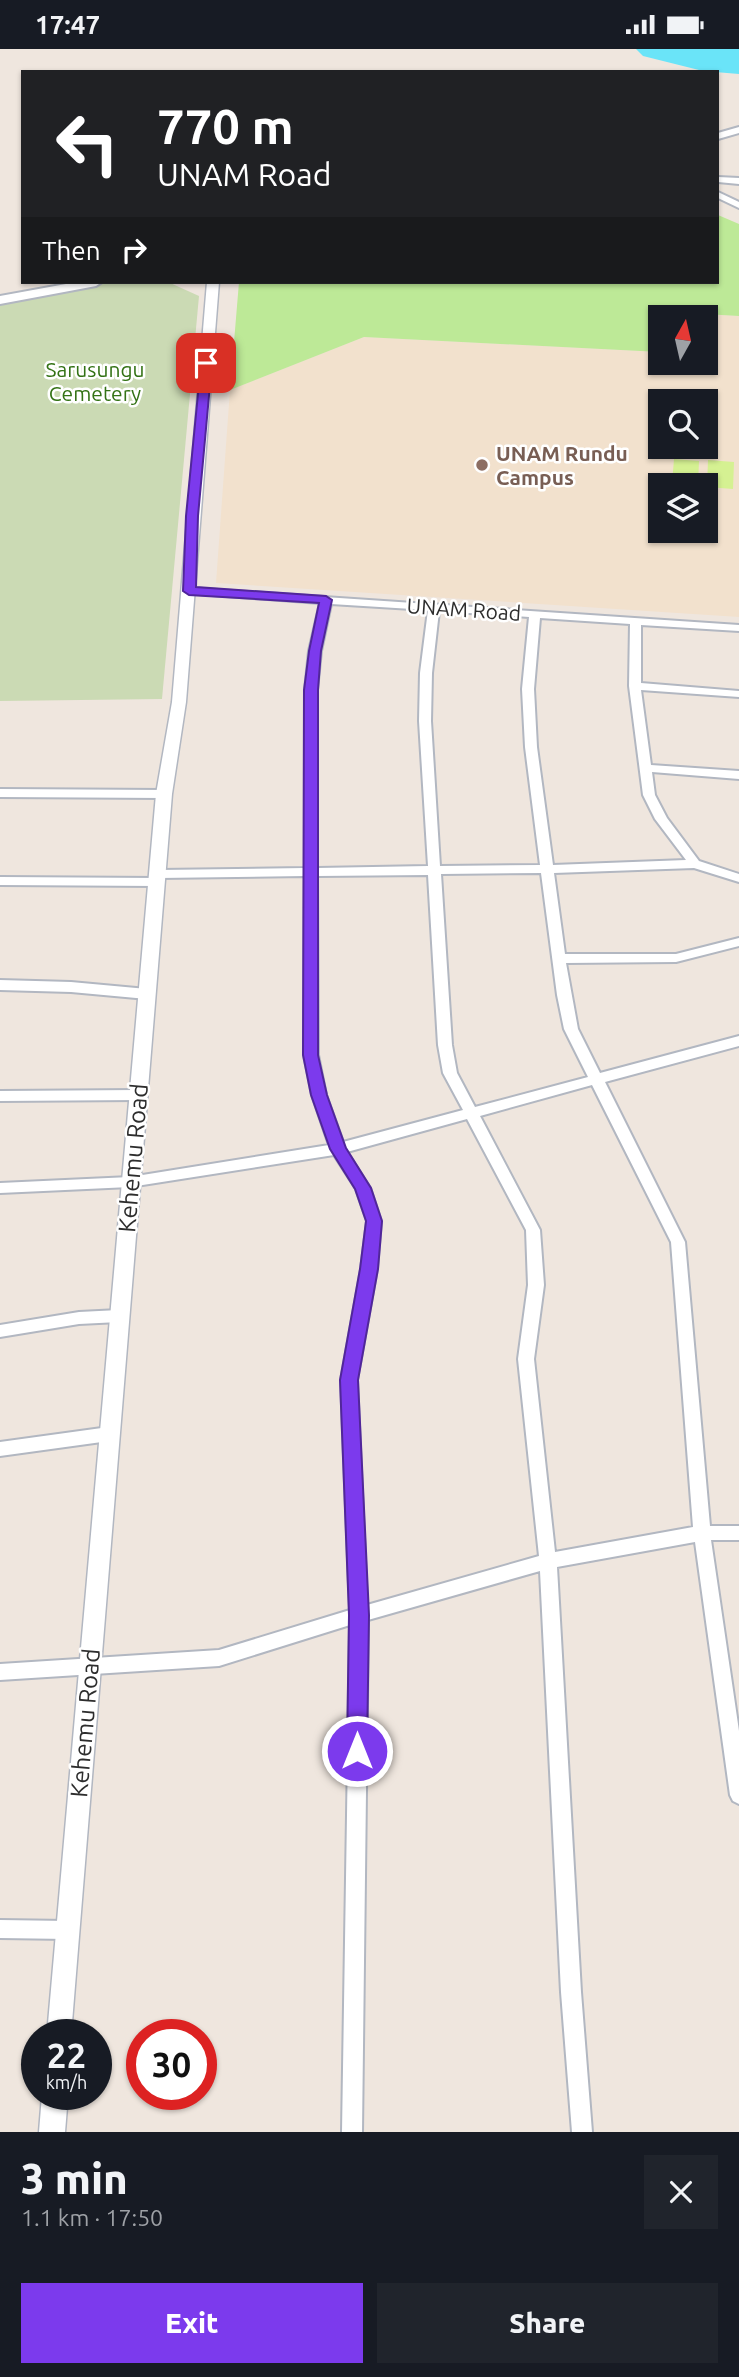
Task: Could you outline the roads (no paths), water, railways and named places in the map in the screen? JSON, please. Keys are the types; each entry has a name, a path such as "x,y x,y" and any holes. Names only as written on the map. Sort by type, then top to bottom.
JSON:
{"main road":[{"path":"719,136 739,130"},
{"path":"0,300 85,284"}],"street":[{"path":"719,180 739,181"},
{"path":"719,195 739,205"},
{"name":"Kehemu Road","path":"60,2019 164,794 179,702 213,284"},
{"name":"UNAM Road","path":"189,591 739,628"},
{"path":"326,600 315,651 311,690 311,1055 319,1095 338,1149 363,1188 374,1221 369,1269 349,1380 359,1615 352,2132"},
{"path":"434,607 425,709 445,1045 450,1073 533,1230 536,1285 526,1359 548,1561 571,1992 582,2132"},
{"path":"536,613 528,689 531,747 571,1029 678,1242 702,1532 739,1795"},
{"path":"636,621 635,687 649,795 661,819 695,864"},
{"path":"635,687 739,694"},
{"path":"644,768 739,775"},
{"path":"0,793 164,794"},
{"path":"0,881 695,864 739,878"},
{"path":"559,959 676,958 739,942"},
{"path":"0,985 71,987 147,994"},
{"path":"0,1188 130,1182 338,1149 739,1041"},
{"path":"0,1096 138,1095"},
{"path":"0,1331 79,1318 119,1316"},
{"path":"0,1449 109,1434"},
{"path":"0,1672 219,1658 548,1561 702,1532 739,1533"},
{"path":"0,1929 68,1930"},
{"path":"52,2132 54,2110"}],"water":[{"path":"636,49 739,49 739,74 699,70 643,56"}],"place":[{"name":"UNAM Rundu Campus","path":"482,465"}],"park label":[{"name":"Sarusungu Cemetery","path":"95,381"}]}
